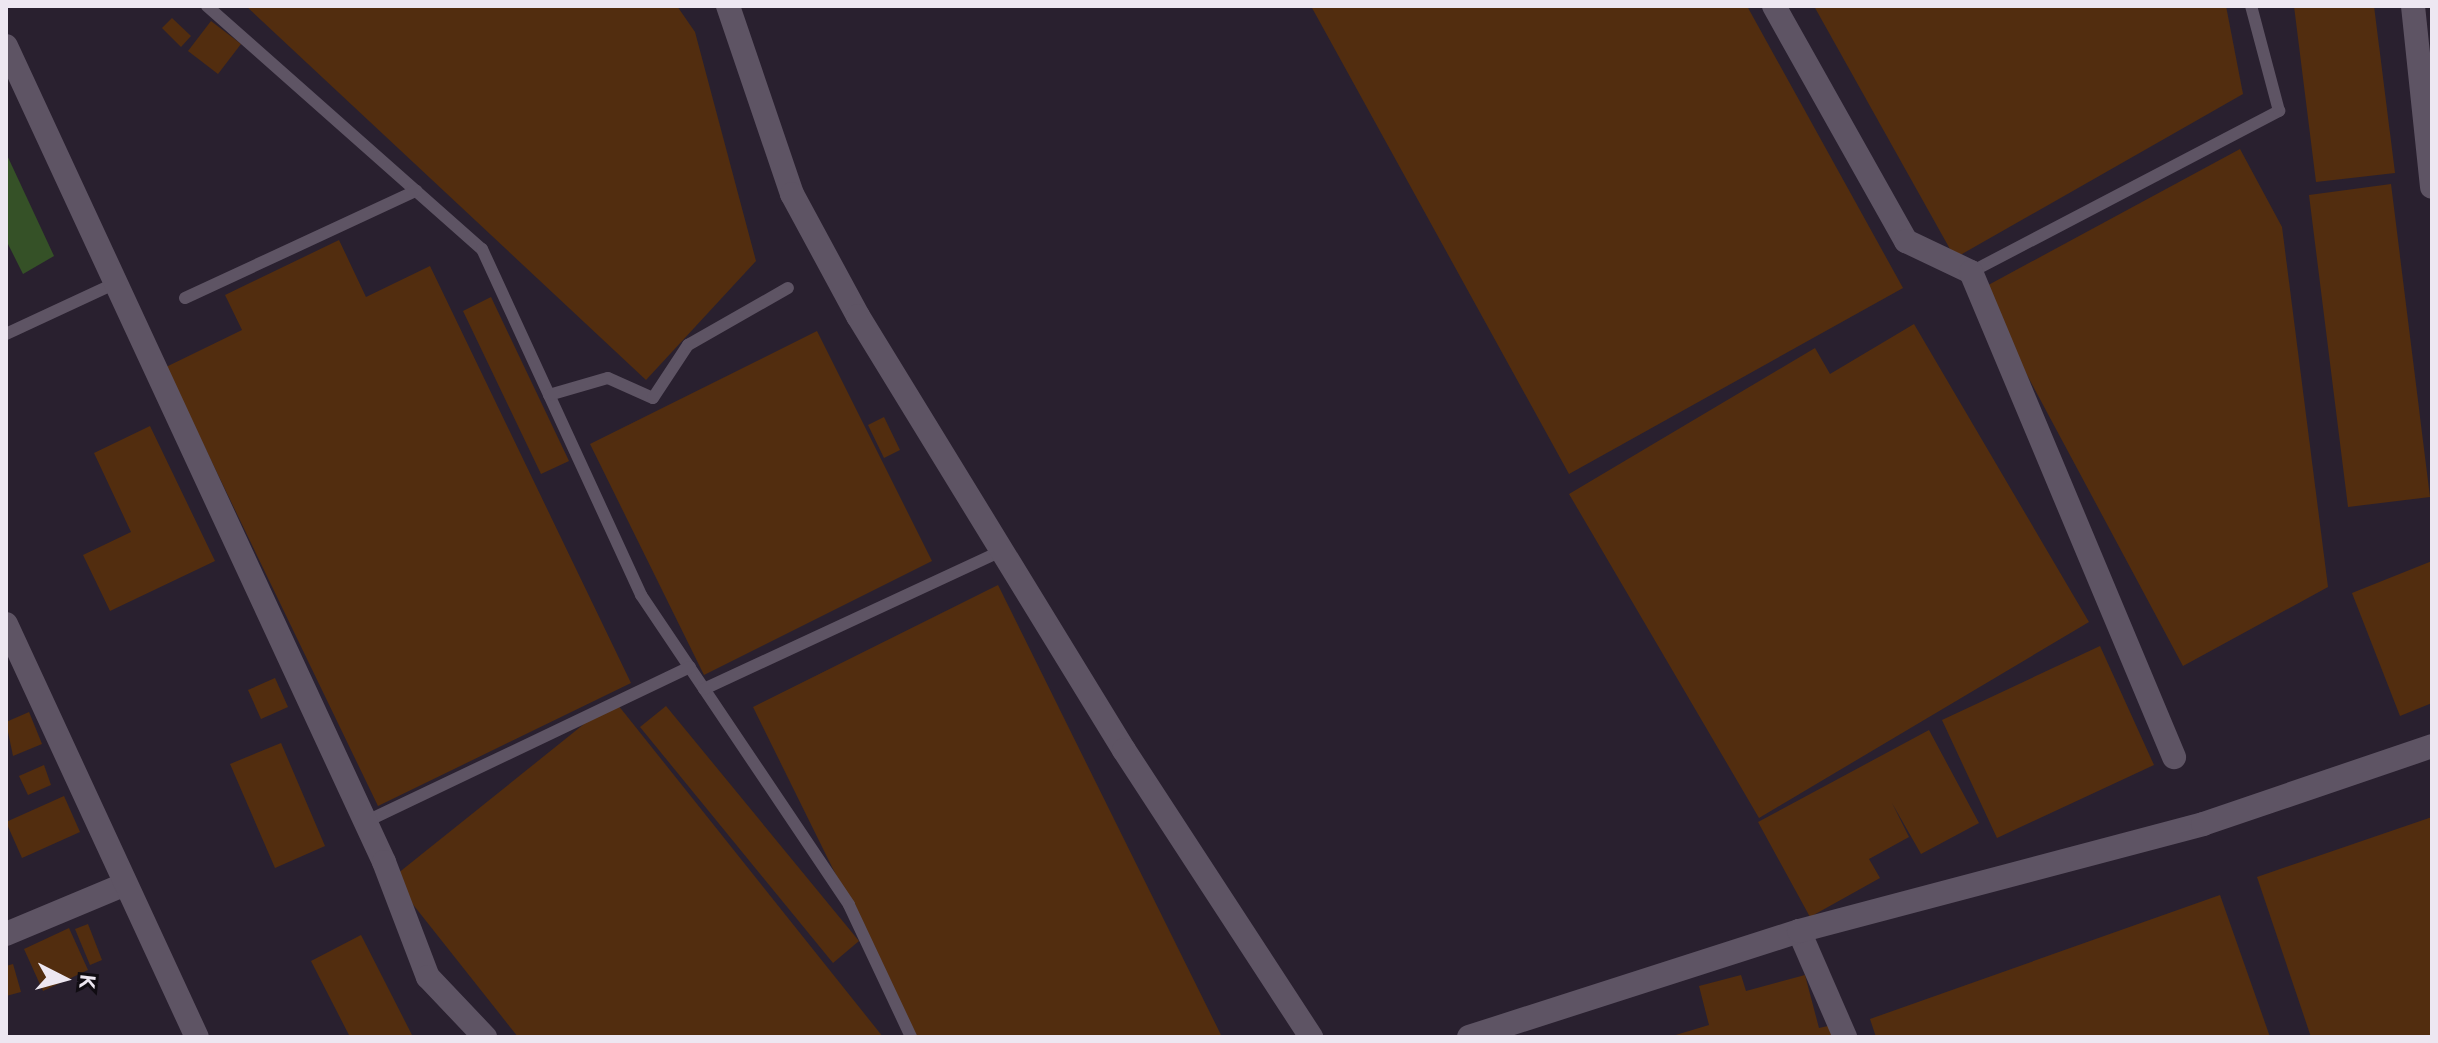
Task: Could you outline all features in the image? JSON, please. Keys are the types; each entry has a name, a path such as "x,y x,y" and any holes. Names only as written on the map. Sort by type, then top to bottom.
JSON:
{"street":[{"path":"728,6 792,194 858,316 1124,750 1311,1037"},
{"path":"1774,6 1906,241 1971,272 2174,757"},
{"path":"2413,6 2429,134 2432,187"},
{"path":"6,46 365,822 428,977 485,1037"},
{"path":"6,624 123,885 197,1037"},
{"path":"1469,1037 1799,931 2203,824 2432,746"},
{"path":"6,934 123,885"},
{"path":"1799,931 1845,1037"}],"lane":[{"path":"207,6 482,249 641,595 849,905 911,1037"},
{"path":"1971,272 2279,111 2251,6"},
{"path":"185,298 416,191"},
{"path":"6,334 116,283"},
{"path":"549,395 608,378 653,398 688,345 788,288"},
{"path":"704,689 1004,550"},
{"path":"365,822 690,667"}],"green space":[{"path":"6,153 54,256 23,274 6,240"}],"building":[{"path":"246,6 677,6 695,32 756,261 646,380"},
{"path":"1311,6 1747,6 1903,288 1569,474"},
{"path":"1814,6 2226,6 2243,94 1955,258"},
{"path":"2294,6 2374,6 2395,173 2316,182"},
{"path":"172,18 191,36 181,47 162,28"},
{"path":"211,21 241,44 218,74 188,51"},
{"path":"2240,149 2282,227 2328,587 2183,666 1981,289"},
{"path":"2391,184 2430,497 2348,507 2309,195"},
{"path":"339,240 366,297 430,266 631,683 378,806 166,367 242,330 225,295"},
{"path":"491,297 569,461 541,474 463,311"},
{"path":"1914,324 2089,622 1759,818 1569,494 1815,348 1830,374"},
{"path":"817,331 932,561 704,675 590,444"},
{"path":"884,417 900,450 884,458 868,425"},
{"path":"150,426 215,561 110,611 83,555 131,532 94,453"},
{"path":"2432,561 2432,703 2400,716 2352,593"},
{"path":"998,585 1222,1037 916,1037 753,707"},
{"path":"2100,646 2154,765 1997,838 1942,720"},
{"path":"275,678 288,707 261,719 248,690"},
{"path":"614,700 883,1037 518,1037 392,878"},
{"path":"666,706 859,941 833,963 640,727"},
{"path":"29,712 42,744 13,756 6,722"},
{"path":"1929,730 1979,823 1921,854 1892,803 1909,837 1869,859 1880,878 1810,917 1758,822"},
{"path":"281,743 325,846 275,868 230,764"},
{"path":"44,765 51,785 28,795 19,776"},
{"path":"64,796 80,832 22,858 6,822"},
{"path":"2432,817 2432,1037 2311,1037 2257,877"},
{"path":"2220,895 2270,1037 1876,1037 1870,1019"},
{"path":"88,924 102,960 90,965 75,929"},
{"path":"69,928 88,970 43,991 24,949"},
{"path":"361,935 413,1037 350,1037 311,961"},
{"path":"13,964 21,992 6,996 6,966"},
{"path":"1741,975 1746,991 1805,975 1819,1028 1837,1024 1840,1037 1669,1037 1709,1025 1699,986"}]}
